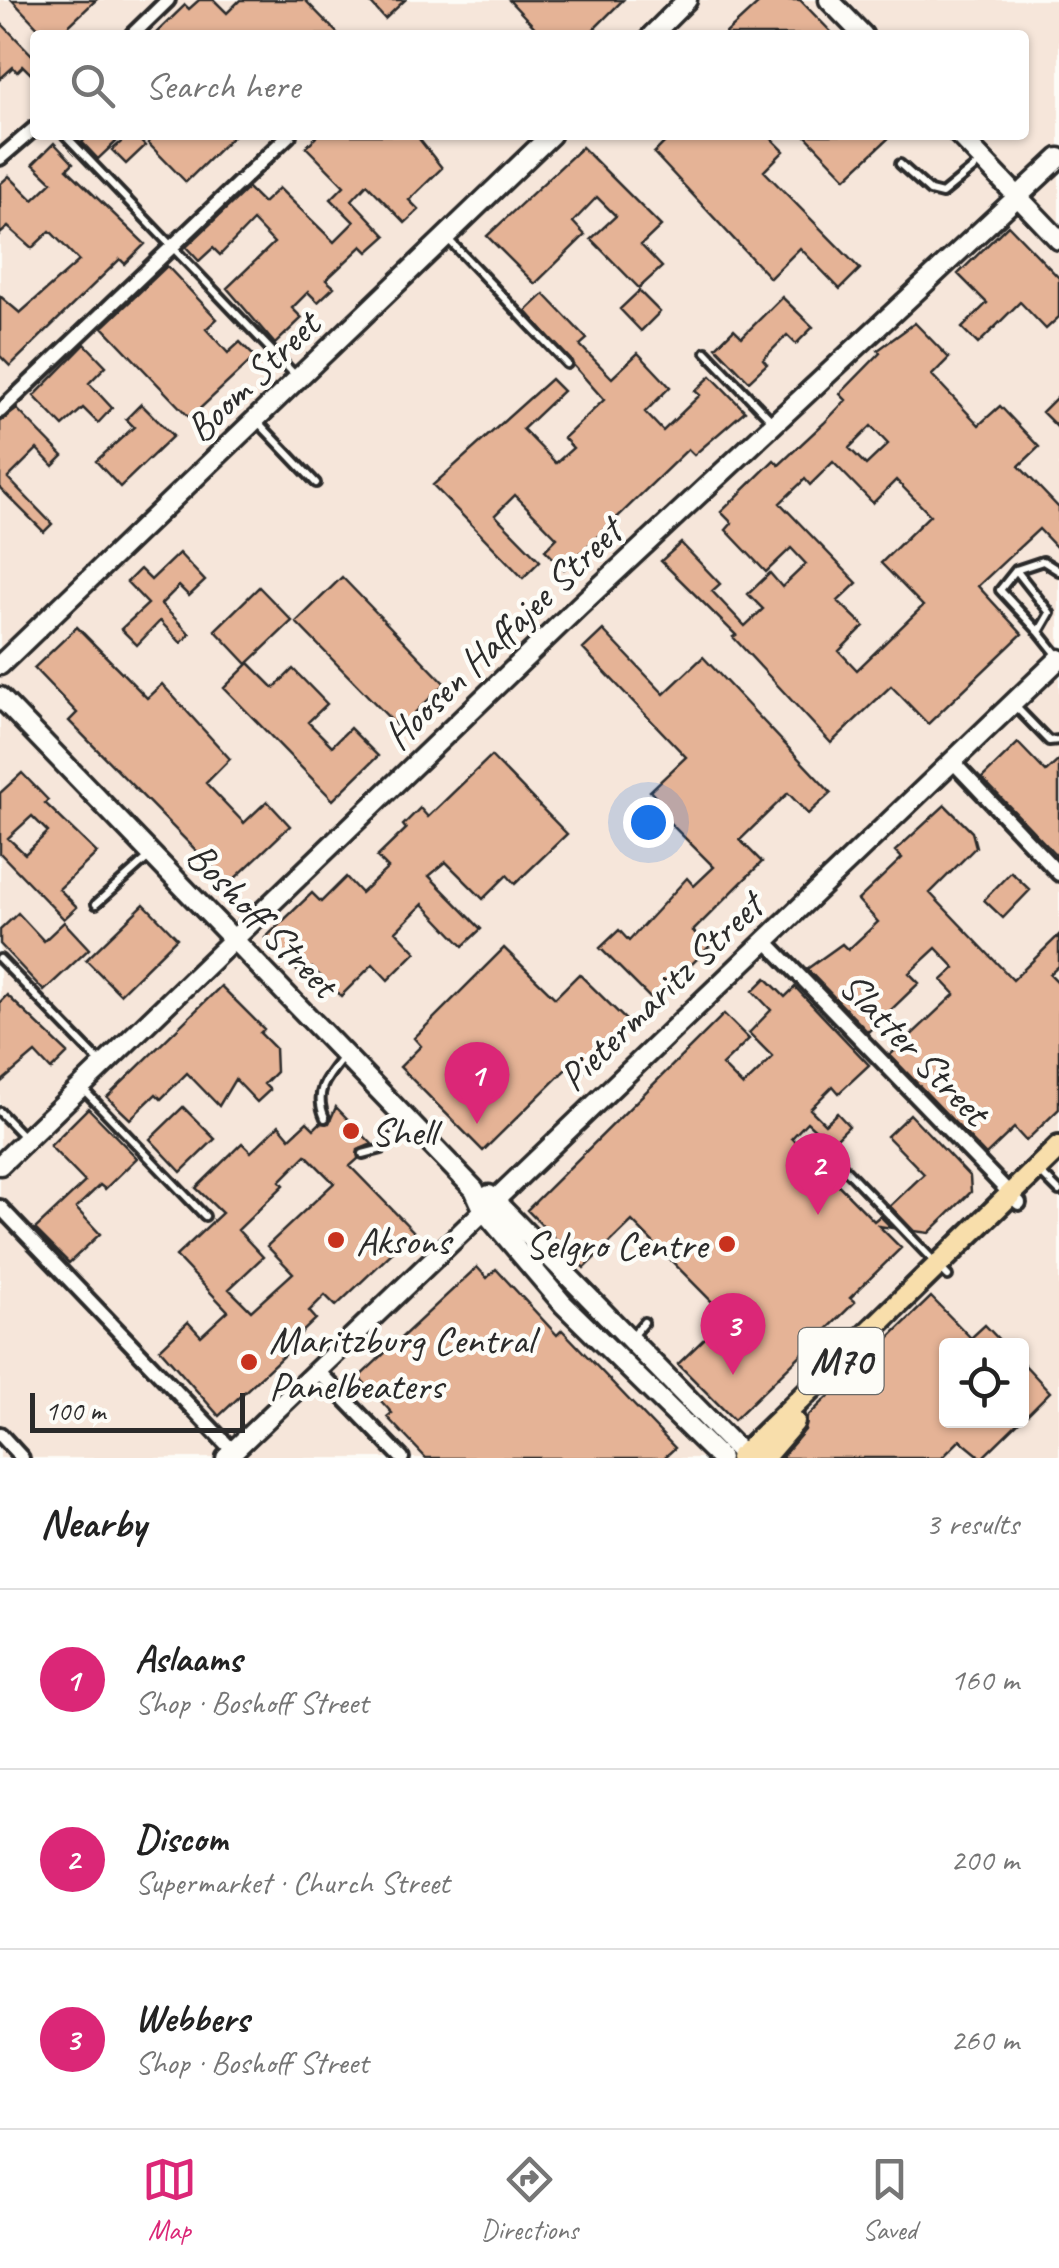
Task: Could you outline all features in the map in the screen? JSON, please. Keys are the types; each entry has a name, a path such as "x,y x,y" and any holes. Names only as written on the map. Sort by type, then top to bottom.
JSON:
{"main road":[{"name":"M70","path":"748,1457 1015,1198 1050,1175 1059,1147"}],"street":[{"path":"137,30 168,0"},
{"path":"657,30 686,0"},
{"path":"836,3 859,30"},
{"path":"0,158 30,132"},
{"path":"0,411 284,140"},
{"name":"Boom Street","path":"0,665 545,140"},
{"path":"964,140 1059,240"},
{"name":"Hoosen Haffajee Street","path":"0,1165 1059,158"},
{"name":"Pietermaritz Street","path":"230,1455 1059,658"},
{"name":"Boshoff Street","path":"0,696 407,1123 490,1205 605,1306 627,1341 748,1457"},
{"path":"952,762 1059,874"},
{"name":"Slatter Street","path":"764,939 1015,1198"},
{"name":"Boshoff Street","path":"490,1205 563,1304 720,1458"},
{"path":"0,1207 230,1455"},
{"path":"317,1370 402,1458"},
{"path":"0,1434 22,1458"}],"lane":[{"path":"69,140 300,380"},
{"path":"900,164 930,190 942,194 983,160"},
{"path":"446,237 567,364"},
{"path":"706,352 775,424"},
{"path":"256,420 316,483"},
{"path":"1059,571 1043,561 1016,570 1000,588 1059,658"},
{"path":"1016,570 1050,613 1039,632"},
{"path":"1014,705 1049,742 1059,740"},
{"path":"96,904 152,854"},
{"path":"0,959 103,1064"},
{"path":"325,1118 318,1102 320,1090 345,1055"},
{"path":"81,1086 205,1216"},
{"path":"0,1112 26,1140"},
{"path":"362,1154 382,1149 407,1123"},
{"path":"824,1148 943,1271"},
{"path":"627,1341 644,1322"}],"shaded area":[{"path":"0,0 1059,0 1059,1458 0,1458"}],"building":[{"path":"12,0 96,0 64,30 40,30"},
{"path":"199,0 214,0 227,13 240,0 305,0 334,30 159,30 185,5 189,9"},
{"path":"368,0 405,0 385,19"},
{"path":"509,0 623,0 593,30 537,30"},
{"path":"762,0 800,0 829,30 729,30"},
{"path":"0,22 30,53 30,73 23,66 17,72 13,67 0,79"},
{"path":"114,140 116,142 98,159 82,142"},
{"path":"123,140 140,140 145,146 126,164 112,150"},
{"path":"151,140 229,140 186,182 148,143"},
{"path":"313,140 420,140 442,168 409,200 419,210 405,223 367,184 352,200 386,236 368,252 362,246 326,280 334,287 318,302 308,292 292,308 302,318 275,344 227,288 274,243 253,221 220,255 213,248 199,261 186,247 248,188 263,203 279,188 334,242 354,222 331,199 344,186 306,147"},
{"path":"667,140 773,140 784,151 764,171 860,269 840,289 800,248 770,278 654,153"},
{"path":"810,140 887,140 846,178"},
{"path":"54,143 73,163 67,169 145,244 125,264 120,259 10,366 0,356 0,296 20,313 79,261 50,231 32,248 8,227 0,234 0,184 9,176 33,200 52,182 33,164"},
{"path":"582,147 661,226 641,245 662,267 639,288 591,239 616,216 597,197 573,222 585,235 535,284 487,236"},
{"path":"1008,225 1059,278 1059,317 1046,329 1020,302 978,344 962,328 987,303 958,274"},
{"path":"167,266 217,319 206,329 228,353 240,342 255,357 190,418 103,327"},
{"path":"639,291 660,312 641,331 620,309"},
{"path":"544,294 587,339 580,345 612,378 638,353 670,387 645,412 663,431 700,395 695,391 711,376 745,411 694,455 688,449 564,569 545,550 557,538 515,495 495,515 540,561 523,578 433,485 551,379 563,391 523,429 556,463 573,448 564,438 604,400 526,311"},
{"path":"782,297 813,327 796,344 787,335 763,359 767,364 749,381 716,347 734,329 742,337"},
{"path":"915,323 949,358 932,375 979,425 1000,406 1039,447 1019,466 1059,508 1059,550 1039,529 978,586 1022,634 928,724 891,686 831,743 733,637 736,635 661,561 681,543 720,584 712,591 745,626 763,609 748,594 770,573 782,587 806,564 791,548 766,572 726,530 732,523 721,512 774,460 779,465 824,423 846,400 840,394 880,353 878,350","holes":["871,426 888,444 866,465 849,448","833,462 873,503 896,480 930,515 881,563 923,606 857,670 839,651 864,626 838,601 857,583 780,503 805,479 810,485"]},
{"path":"85,344 106,366 89,383 112,408 98,423 83,408 63,426 34,396"},
{"path":"1059,395 1059,429 1042,412"},
{"path":"141,404 173,436 120,487 96,461 134,427 126,419"},
{"path":"17,409 63,456 53,466 37,449 8,478 52,524 44,532 0,488 0,422"},
{"path":"179,553 205,581 189,596 179,586 161,604 190,634 181,643 160,621 137,645 121,629 148,604 127,582 140,569 151,580"},
{"path":"342,577 445,684 399,728 296,622"},
{"path":"259,587 292,621 247,664 215,630"},
{"path":"77,627 147,698 162,684 230,759 206,783 244,823 267,801 290,826 229,884 69,721 77,713 34,668"},
{"path":"603,630 664,694 703,657 831,793 808,814 788,793 740,840 762,862 693,931 709,947 654,1002 600,948 619,930 629,941 687,878 694,886 714,867 670,823 652,841 635,824 659,801 650,791 686,757 583,649"},
{"path":"249,663 274,688 293,669 327,704 308,722 332,746 350,728 378,756 333,800 224,688"},
{"path":"1018,743 1046,772 1059,760 1059,858 982,778"},
{"path":"491,756 567,834 515,884 507,875 483,899 446,862 429,876 481,929 463,946 423,904 396,931 416,952 388,980 373,964 341,996 312,968 303,977 265,938 312,893 321,902 346,877 361,893 388,868 377,857 406,829 403,825 420,808 428,817"},
{"path":"22,773 48,800 45,803 97,853 59,889 77,907 64,919 0,853 0,793","holes":["32,816 48,832 25,854 8,838"]},
{"path":"945,805 972,832 976,847 930,893 1013,980 1059,935 1059,966 1050,974 1059,983 1059,1109 1026,1141 1014,1128 986,1155 890,1055 955,994 942,980 955,968 936,948 909,973 919,983 868,1032 807,969 842,944 848,950 878,922 858,900 902,858 895,851"},
{"path":"1011,872 1030,890 1003,918 984,900"},
{"path":"144,904 177,938 120,994 86,960"},
{"path":"18,913 44,941 64,922 89,949 44,991 0,944 0,930"},
{"path":"504,948 555,998 579,974 631,1025 577,1079 567,1068 483,1151 400,1067 421,1046 414,1038"},
{"path":"766,978 785,997 795,987 869,1065 839,1093 833,1086 810,1109 825,1124 837,1113 849,1126 831,1144 807,1122 792,1138 874,1221 880,1216 892,1228 879,1226 901,1248 850,1298 855,1302 734,1420 678,1364 727,1317 632,1221 584,1268 527,1210 724,1014 749,1039 722,1065 743,1086 773,1057 749,1033 771,1010 753,991"},
{"path":"221,986 264,1029 260,1033 275,1048 276,1072 264,1084 270,1090 257,1102 235,1079 219,1106 187,1073 161,1099 156,1094 130,1119 107,1097"},
{"path":"7,995 68,1053 51,1070 35,1053 0,1083 0,1002"},
{"path":"183,1107 215,1139 181,1172 150,1139"},
{"path":"336,1107 372,1144 358,1150 358,1159 350,1166 414,1232 336,1306 325,1295 309,1311 316,1319 297,1337 300,1340 219,1416 160,1349 188,1322 201,1336 228,1311 176,1256 222,1213 196,1188 242,1143 251,1152 279,1125 290,1138 307,1122 314,1129 320,1123 329,1123","holes":["306,1155 334,1183 267,1246 293,1273 251,1311 229,1289 263,1257 238,1230 284,1185 280,1181"]},
{"path":"88,1108 137,1158 105,1189 100,1185 76,1208 100,1234 69,1263 35,1229 85,1182 50,1146"},
{"path":"910,1114 970,1177 971,1192 929,1233 914,1231 890,1206 924,1174 887,1136"},
{"path":"477,1267 487,1278 496,1269 557,1335 562,1330 675,1448 664,1458 426,1458 387,1417 392,1413 359,1377"},
{"path":"931,1297 971,1338 939,1338 939,1428 1013,1428 982,1458 960,1440 942,1458 781,1458 805,1430 807,1417"},
{"path":"985,1325 997,1338 971,1338"},
{"path":"1029,1370 1050,1392 1029,1413"}],"place":[{"name":"Aslaams","path":"477,1124"},
{"name":"Shell","path":"351,1131"},
{"name":"Discom","path":"818,1215"},
{"name":"Aksons","path":"336,1240"},
{"name":"Selgro Centre","path":"727,1244"},
{"name":"Maritzburg Central Panelbeaters","path":"249,1362"},
{"name":"Webbers","path":"733,1375"}]}
